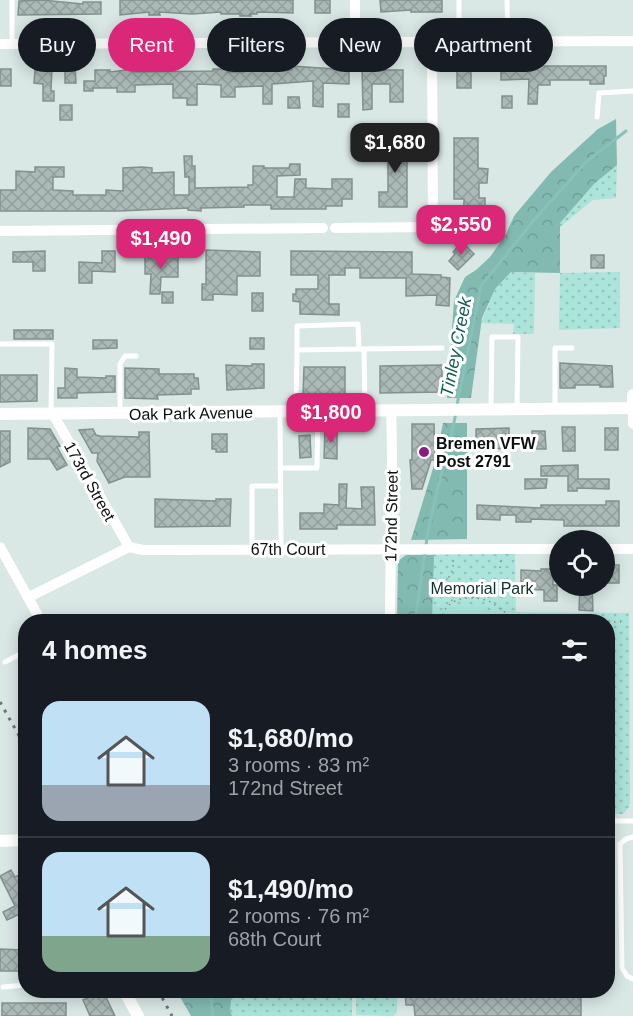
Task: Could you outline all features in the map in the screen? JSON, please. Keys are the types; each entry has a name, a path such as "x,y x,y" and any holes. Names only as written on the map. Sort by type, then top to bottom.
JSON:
{"street":[{"path":"355,0 355,18"},
{"path":"553,41 633,41"},
{"path":"0,44 318,42"},
{"path":"335,228 433,227 432,72"},
{"path":"0,231 323,228"},
{"path":"633,395 633,424"},
{"name":"Oak Park Avenue","path":"0,414 633,408"},
{"name":"172nd Street","path":"390,614 393,502 391,411"},
{"name":"173rd Street","path":"52,414 129,547"},
{"path":"0,547 37,614"},
{"path":"28,597 129,547"},
{"name":"67th Court","path":"129,547 143,550 549,549"},
{"path":"615,549 633,549"},
{"path":"0,841 18,840"},
{"path":"128,998 138,1016"}],"lane":[{"path":"12,0 12,44"},
{"path":"459,0 459,18"},
{"path":"507,0 507,18"},
{"path":"597,117 599,93 633,91"},
{"path":"296,411 297,326 358,324 365,411"},
{"path":"491,410 492,337 518,338 517,409"},
{"path":"0,344 52,344 52,414"},
{"path":"297,350 442,348"},
{"path":"555,409 555,348 572,348"},
{"path":"120,413 120,364 125,356 136,356"},
{"path":"280,468 317,468 318,411"},
{"path":"280,412 281,549"},
{"path":"252,549 252,486 280,486"},
{"path":"6,662 18,655"},
{"path":"615,821 633,821"},
{"path":"633,837 626,838 620,844 622,968 627,976 633,979"},
{"path":"3,987 18,986"}],"path":[{"path":"500,568 501,558"},
{"path":"453,559 453,569 448,579 453,601"},
{"path":"448,579 454,580"},
{"path":"472,591 473,599"},
{"path":"443,614 444,609 453,601 473,599 492,602 507,614"},
{"path":"615,622 621,622"}],"green space":[{"path":"616,119 617,165 594,184 560,223 560,273 511,272 495,289 482,318 471,398 447,398 454,301 465,277 490,257 506,234 514,216 551,172 598,129"},
{"path":"617,165 616,198 593,200 560,227 560,223 594,184"},
{"path":"511,272 535,273 534,334 513,334 514,324 481,323 495,289"},
{"path":"620,272 620,328 559,330 560,273"},
{"path":"443,423 467,423 467,539 411,540 435,462"},
{"name":"Memorial Park","path":"515,554 516,612 629,613 630,803 623,814 615,814 615,614 397,614 398,561 406,555"},
{"path":"406,555 434,555 432,614 397,614 398,561"},
{"path":"454,606 473,606 491,614 448,614"},
{"path":"181,998 231,998 232,1016 191,1016"},
{"path":"215,998 352,998 352,1016 191,1016"},
{"path":"356,998 397,998 397,1012 393,1016 356,1015"}],"building":[{"path":"42,0 83,4 83,2 101,2 101,14 18,15 19,1"},
{"path":"120,0 293,0 293,13 257,12 257,14 250,14 251,16 240,16 240,14 221,14 221,12 192,14 159,12 160,15 149,15 149,12 120,15"},
{"path":"315,0 330,0 330,13 315,13"},
{"path":"380,0 442,0 442,12 411,12 411,10 381,12"},
{"path":"553,66 606,66 604,84 590,84 590,80 550,80 550,85 538,85 537,104 528,104 529,79 501,80 501,72 553,72"},
{"path":"306,67 318,68 318,72 349,72 349,84 323,83 323,107 313,106 313,81 272,84 272,104 263,104 263,86 235,87 235,97 221,97 221,85 197,84 197,105 187,105 187,98 173,98 173,84 135,85 135,92 117,92 117,88 93,88 93,91 84,91 84,81 95,81 96,70 108,70 108,72 306,72"},
{"path":"0,69 11,69 11,86 0,86"},
{"path":"403,70 403,102 390,102 390,84 372,84 372,109 363,110 362,72 402,72"},
{"path":"35,72 52,72 51,91 54,91 54,101 43,101 43,84 34,83"},
{"path":"65,72 75,72 76,83 65,83"},
{"path":"457,72 471,72 471,88 457,88"},
{"path":"502,96 512,96 512,108 502,108"},
{"path":"288,97 299,97 300,108 288,108"},
{"path":"338,104 349,104 349,117 338,117"},
{"path":"60,105 72,105 72,120 60,120"},
{"path":"454,138 478,138 478,168 488,169 487,183 479,183 479,198 485,198 485,208 480,208 481,230 486,230 486,240 463,240 464,199 454,199"},
{"path":"390,140 407,140 407,207 379,207 379,192 388,192 388,158 379,158 379,144 390,144"},
{"path":"184,156 192,156 192,166 195,166 195,188 248,187 248,185 253,185 253,166 289,168 290,164 300,164 300,175 277,176 277,197 294,197 295,179 306,179 306,188 332,189 332,179 352,179 352,199 342,199 342,206 326,206 326,209 271,209 271,205 244,205 244,207 201,208 201,211 188,210 188,208 119,211 0,211 0,190 16,190 16,171 35,172 35,167 64,167 64,177 53,177 53,190 73,191 73,195 106,195 106,190 123,191 123,168 142,167 152,168 152,173 174,172 174,195 189,195 189,177 185,177"},
{"path":"462,242 474,254 458,270 449,261"},
{"path":"206,250 260,252 260,276 237,276 237,295 213,294 213,300 202,300 202,284 206,284"},
{"path":"45,251 45,271 33,271 33,262 13,262 13,252"},
{"path":"102,251 115,251 115,272 92,271 92,283 79,283 79,262 102,263"},
{"path":"291,251 412,252 412,274 441,275 441,277 450,278 449,306 436,305 437,295 406,296 406,278 360,278 360,268 345,268 345,275 329,275 329,304 339,304 339,315 300,314 300,302 293,301 293,294 296,294 296,289 318,289 318,275 291,275"},
{"path":"591,255 604,255 604,268 591,268"},
{"path":"145,256 178,256 178,277 161,277 160,294 150,294 151,274 145,274"},
{"path":"162,292 173,292 173,303 162,303"},
{"path":"252,293 263,293 263,311 252,311"},
{"path":"14,330 53,330 53,339 14,339"},
{"path":"250,338 264,338 264,349 250,349"},
{"path":"93,340 117,340 117,348 93,349"},
{"path":"560,363 612,366 613,387 575,385 575,388 560,388"},
{"path":"252,364 264,364 264,388 227,390 226,365 252,366"},
{"path":"442,365 442,392 380,393 380,366"},
{"path":"304,367 345,367 345,394 303,395"},
{"path":"65,368 77,369 77,377 115,376 115,392 77,393 77,398 58,398 58,388 65,388"},
{"path":"125,368 159,369 159,374 194,374 194,378 198,378 199,389 191,389 191,394 157,395 158,399 125,398"},
{"path":"0,375 37,375 37,401 0,402"},
{"name":"Bremen VFW Post 2791","path":"412,424 434,424 435,460 431,460 422,489 412,489 410,460 412,460"},
{"path":"562,427 575,427 575,451 563,451"},
{"path":"28,428 50,429 67,465 57,470 50,459 28,459"},
{"path":"509,428 509,449 476,448 476,429"},
{"path":"605,428 618,428 618,450 605,450"},
{"path":"93,429 96,435 100,436 139,437 139,432 149,432 150,477 125,477 109,483 97,461 98,453 92,453 79,430"},
{"path":"325,429 337,429 337,459 324,458"},
{"path":"0,431 10,431 10,462 0,467"},
{"path":"532,431 545,431 546,449 533,449"},
{"path":"212,434 227,434 227,452 216,452 216,449 212,449"},
{"path":"310,435 311,457 300,458 299,436"},
{"path":"578,465 578,479 609,479 609,489 577,488 577,491 568,491 568,476 541,476 541,466"},
{"path":"525,479 547,479 546,488 525,489"},
{"path":"339,484 347,484 346,508 362,509 361,487 374,487 375,525 337,525 337,529 300,529 300,513 324,513 324,504 339,505"},
{"path":"155,499 216,501 216,499 231,499 230,526 155,527"},
{"path":"606,501 619,501 619,526 564,526 564,520 531,519 531,522 516,522 516,515 500,515 500,520 477,519 477,505 541,508 541,505 606,505"},
{"path":"615,565 619,565 619,583 615,583"},
{"path":"541,569 549,569 549,596 557,596 557,601 544,601 544,590 521,589 521,570 541,571"},
{"path":"580,596 592,596 593,611 579,610"},
{"path":"11,870 15,877 18,876 18,915 7,920 3,912 15,906 0,876"},
{"path":"0,949 18,950 18,971 0,971"},
{"path":"106,998 115,1016 90,1016 83,1000"},
{"path":"406,998 581,998 581,1016 415,1016 414,1005 406,1005"},
{"path":"2,1003 66,1003 66,1016 2,1016"}],"waterway":[{"name":"Tinley Creek","path":"457,405 481,286 534,220 586,162 626,131"},
{"name":"Tinley Creek","path":"426,545 456,412"},
{"name":"Tinley Creek","path":"416,614 425,552"},
{"name":"Tinley Creek","path":"211,998 213,1016"}],"railway":[{"path":"0,702 18,734"},
{"path":"162,998 172,1016"}],"place":[{"name":"Bremen VFW Post 2791","path":"424,452"}]}
